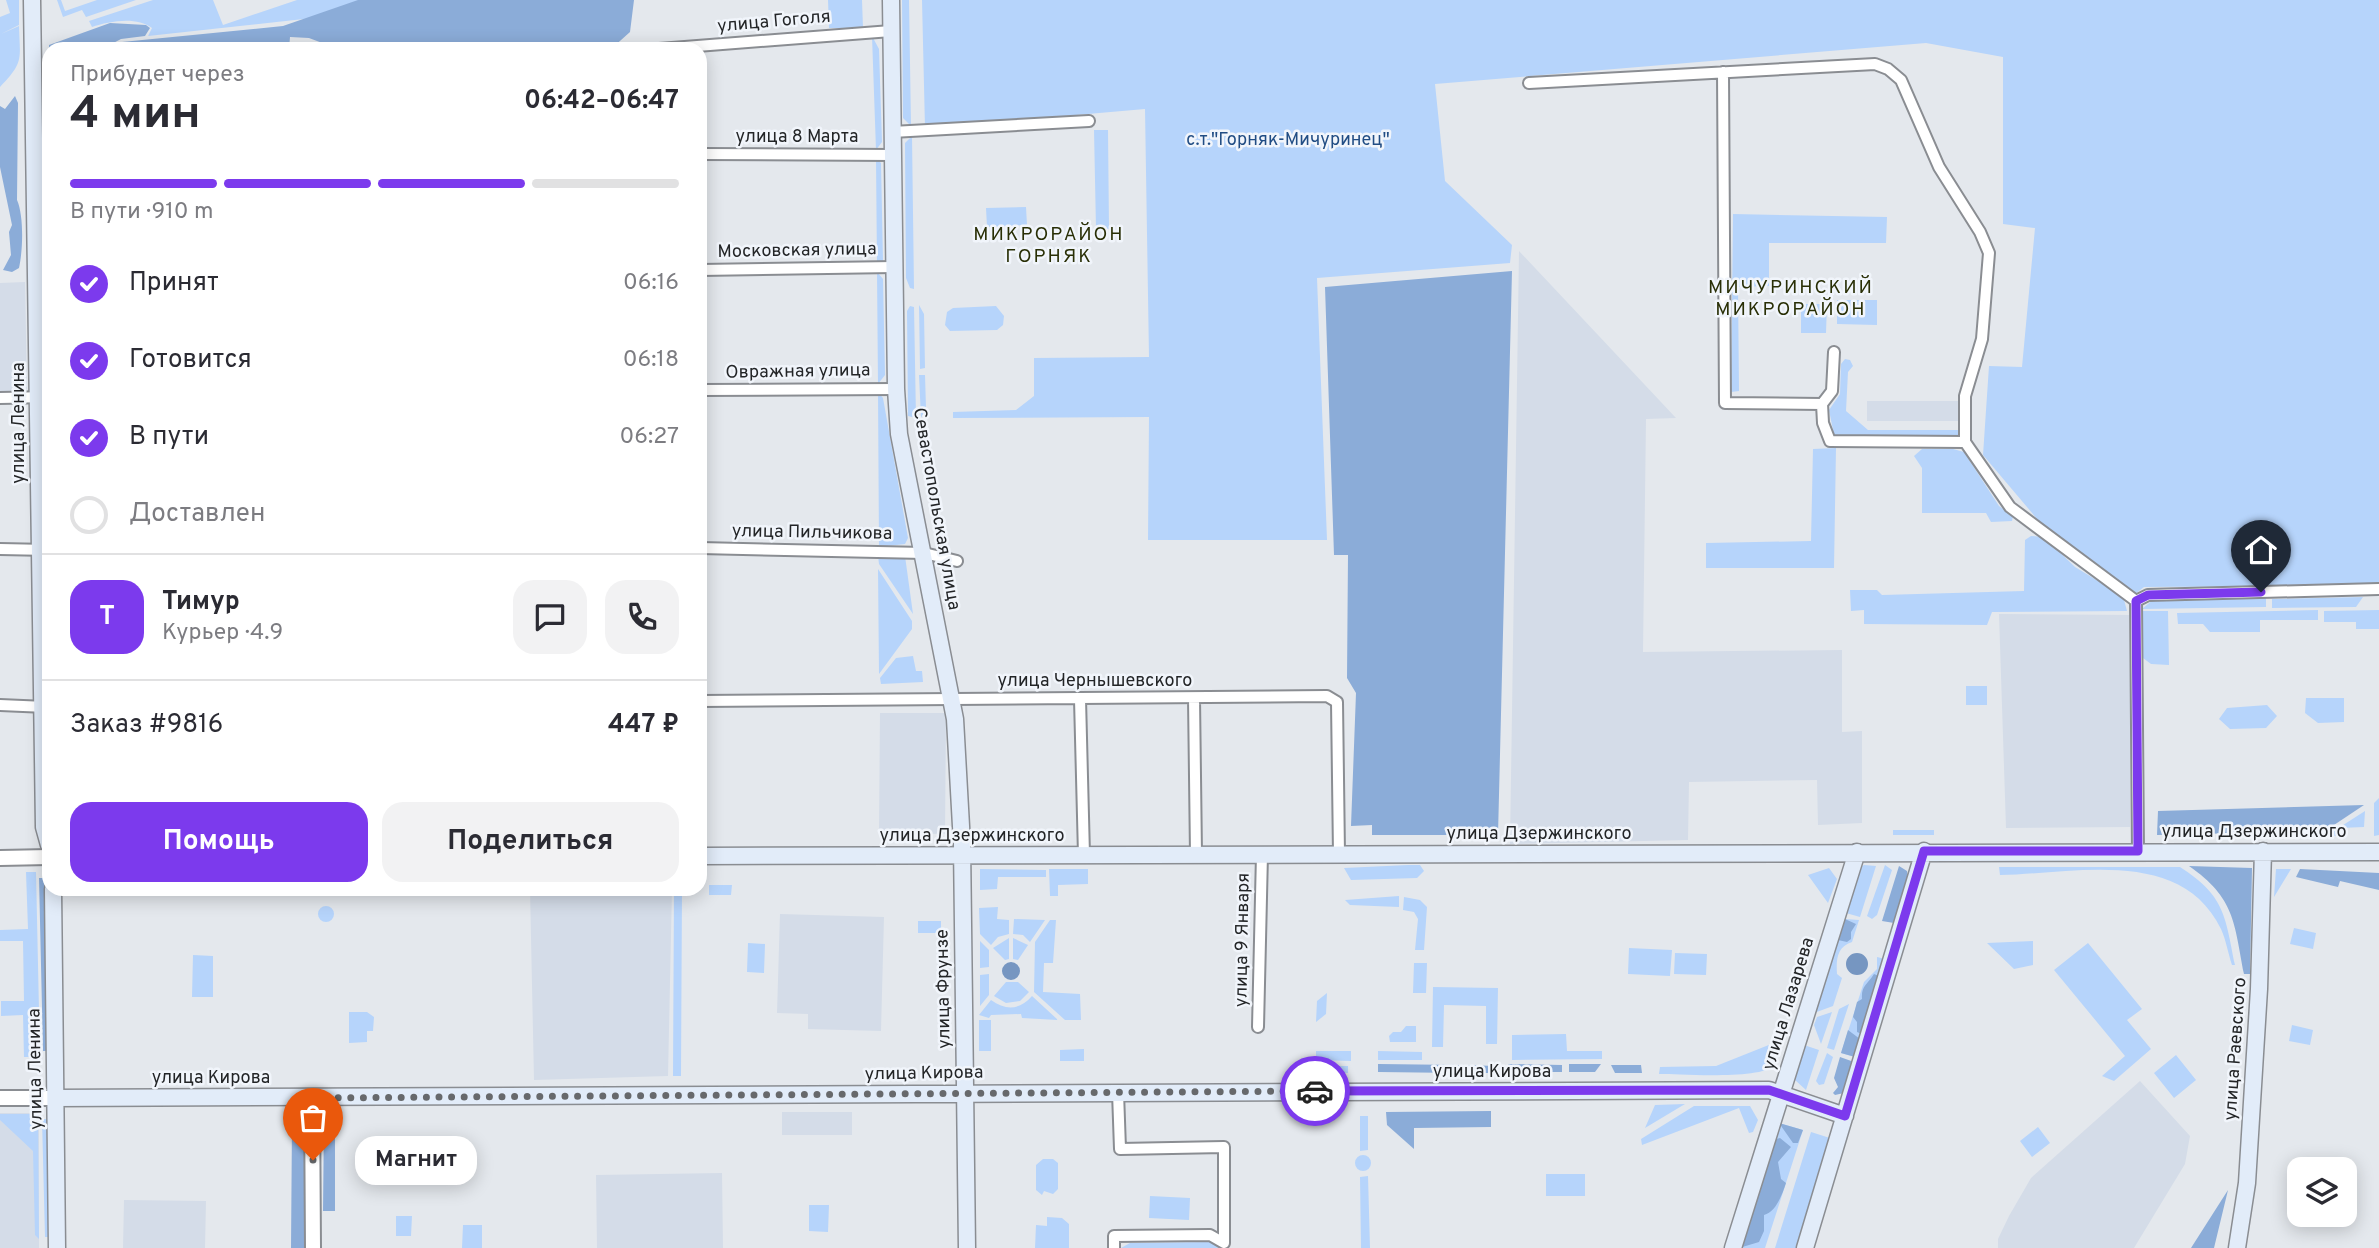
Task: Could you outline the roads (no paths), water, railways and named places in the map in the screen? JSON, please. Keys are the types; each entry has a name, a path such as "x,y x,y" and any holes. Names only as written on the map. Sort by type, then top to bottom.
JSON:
{"main road":[{"name":"улица Ленина","path":"32,0 42,189"},
{"name":"Севастопольская улица","path":"891,0 896,389 899,434 955,719 962,855"},
{"path":"1805,1248 1924,851"},
{"name":"улица Лазарева","path":"1733,1248 1857,852"},
{"name":"улица Раевского","path":"2237,1248 2247,1184 2259,989 2263,852"},
{"name":"улица Дзержинского","path":"707,856 2379,852"},
{"name":"улица Фрунзе","path":"962,855 967,1248"},
{"name":"улица Ленина","path":"53,896 57,1248"},
{"name":"улица Кирова","path":"56,1098 1769,1090 1845,1116"}],"street":[{"name":"улица Гоголя","path":"707,45 891,31"},
{"path":"1529,83 1875,64 1888,69 1900,80 1938,167 1980,232 1989,253 1982,339 1965,396 1965,442 2010,507 2136,601"},
{"path":"1723,72 1725,403 1822,404"},
{"path":"892,132 1088,121"},
{"name":"улица 8 Марта","path":"707,154 893,155"},
{"name":"Московская улица","path":"707,270 894,267"},
{"path":"1834,352 1832,391 1822,404 1823,423 1830,440 1965,442"},
{"name":"Овражная улица","path":"707,390 896,389"},
{"path":"0,398 42,398"},
{"name":"улица Пильчикова","path":"707,548 924,553 957,561"},
{"path":"0,549 42,550"},
{"path":"2136,601 2148,595 2379,589"},
{"path":"2136,601 2138,851"},
{"name":"улица Чернышевского","path":"707,701 1327,696 1337,702 1339,854"},
{"path":"1194,698 1196,854"},
{"path":"1080,699 1084,855"},
{"path":"0,705 42,707"},
{"name":"улица 9 Января","path":"1258,1027 1262,854"},
{"path":"0,858 42,857"},
{"path":"1114,1248 1115,1236 1210,1236 1224,1243 1224,1147 1120,1149 1118,1092"},
{"name":"улица Кирова","path":"0,1098 56,1098"},
{"path":"312,1098 313,1248"}],"place":[{"name":"Магнит","path":"313,1160"}],"district":[{"name":"МИКРОРАЙОН ГОРНЯК","path":"1049,246"},
{"name":"МИЧУРИНСКИЙ МИКРОРАЙОН","path":"1791,299"}],"park label":[{"name":"с.т.\"Горняк-Мичуринец\"","path":"1288,140"}]}
